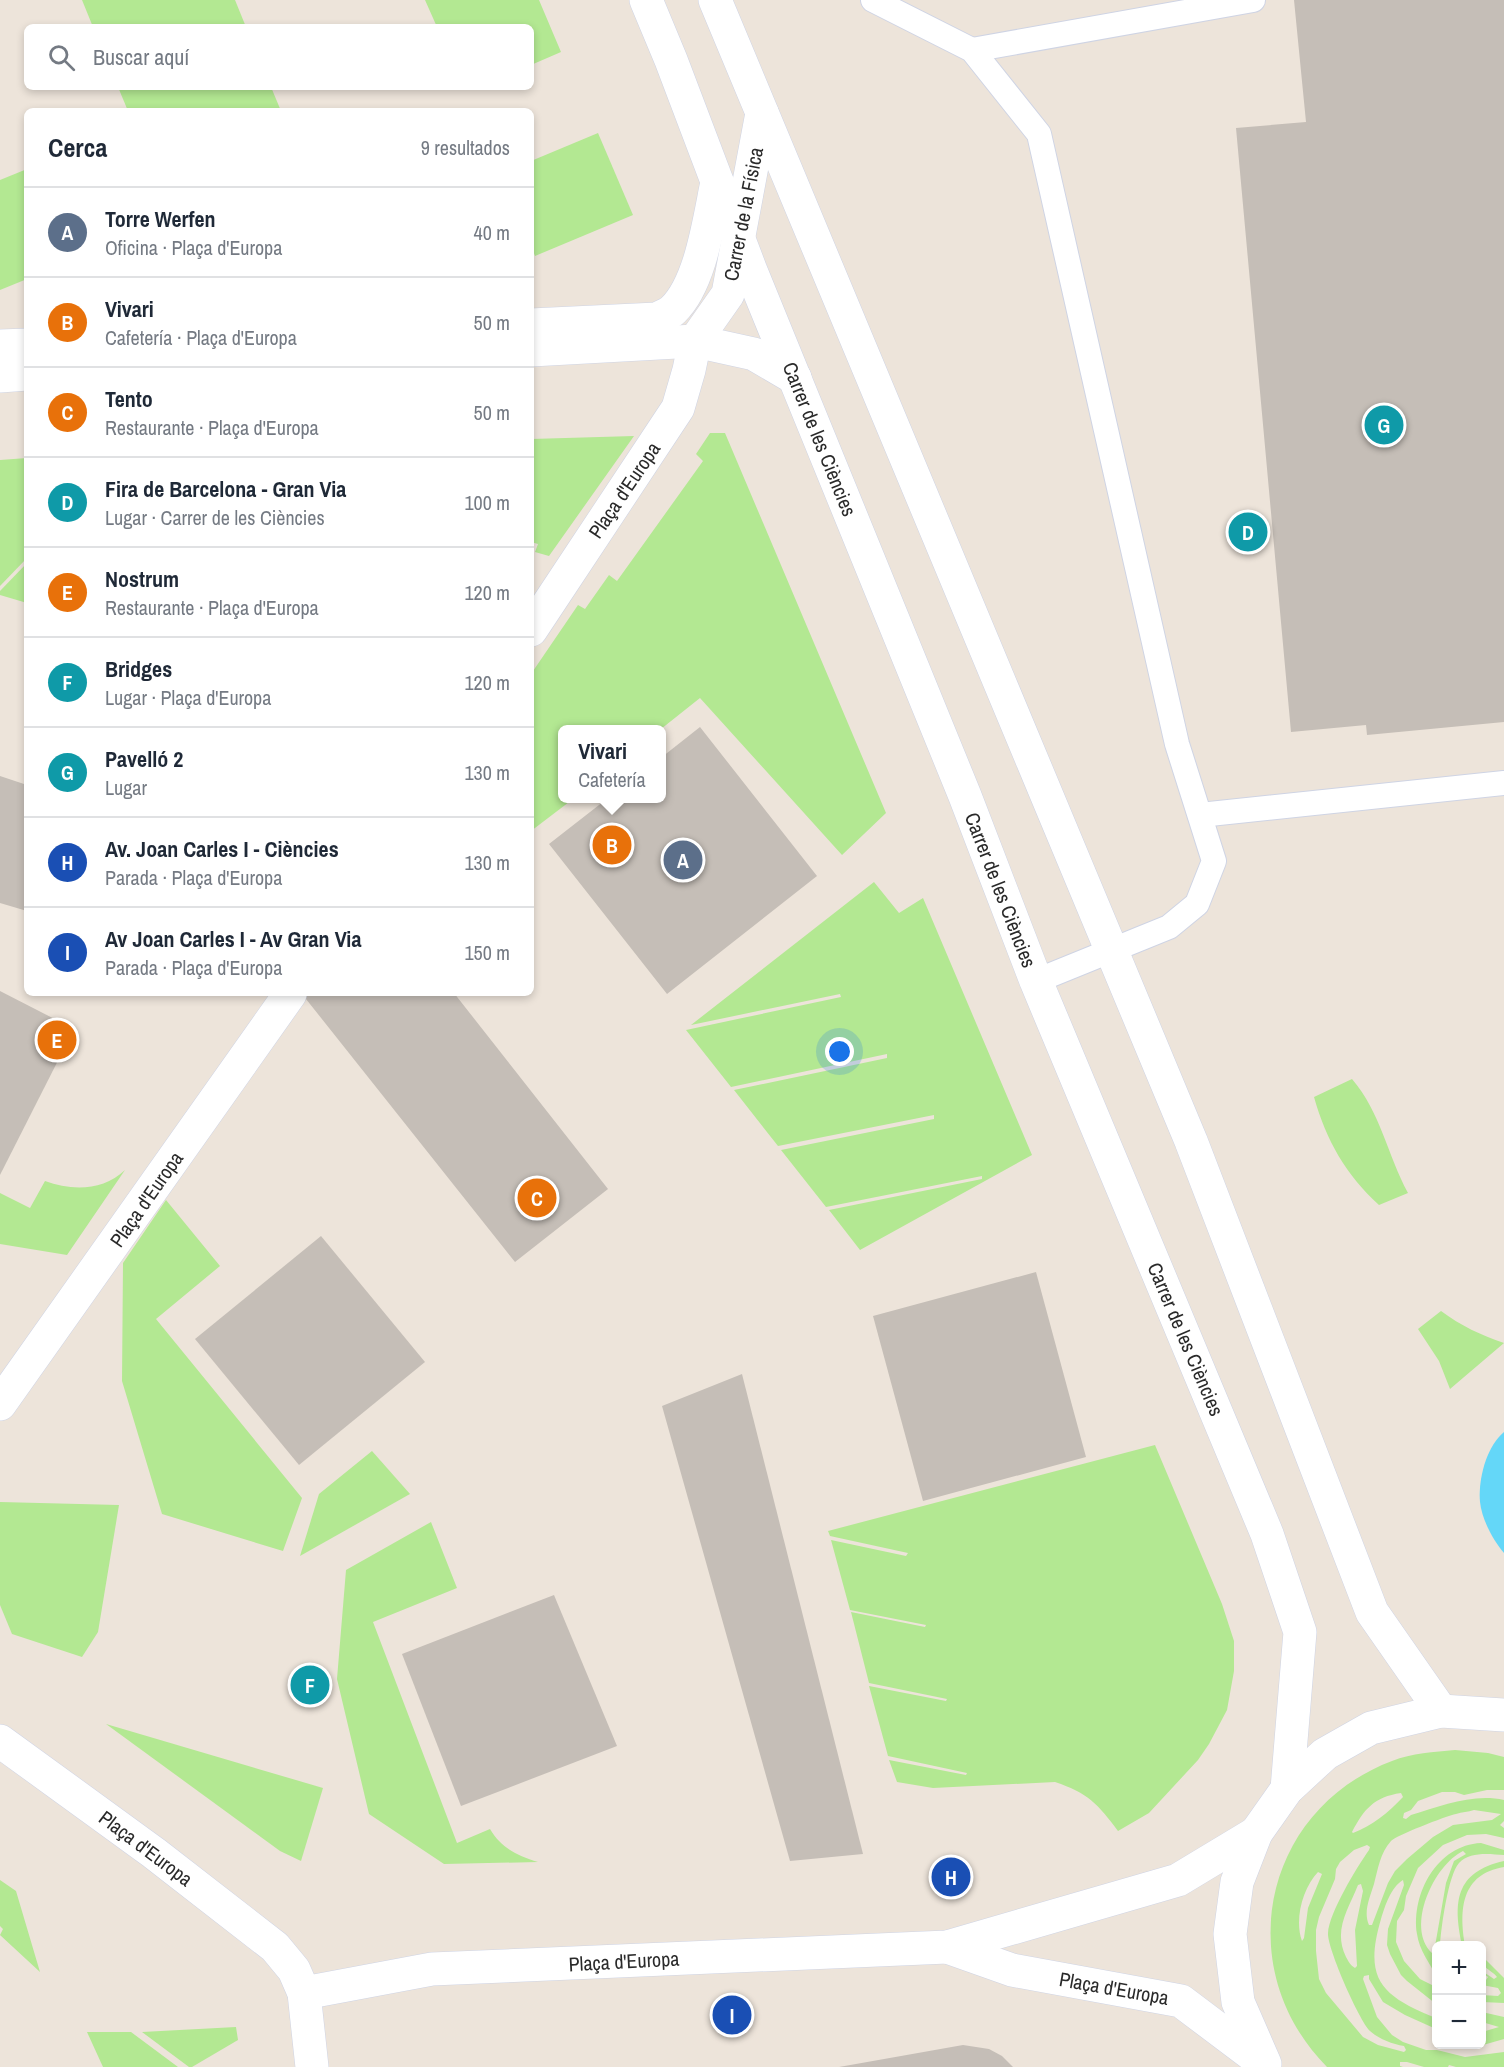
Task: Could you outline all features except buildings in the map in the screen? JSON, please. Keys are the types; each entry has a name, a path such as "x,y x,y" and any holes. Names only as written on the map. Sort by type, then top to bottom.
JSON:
{"street":[{"name":"Carrer de les Ciències","path":"646,0 738,236 957,775 1036,981 1267,1534 1300,1632 1287,1789"},
{"path":"714,0 1191,1141 1372,1612 1441,1711"},
{"name":"Carrer de la Física","path":"694,341 728,294 762,113"},
{"name":"Carrer de la Física","path":"534,326 657,319 672,312 688,291 696,272 717,182"},
{"path":"534,350 694,341 754,354 795,378"},
{"name":"Plaça d'Europa","path":"534,625 678,408 689,370 694,341"},
{"path":"0,346 24,345"},
{"path":"0,376 24,374"},
{"name":"Plaça d'Europa","path":"0,1404 240,1068 289,996"},
{"name":"Plaça d'Europa","path":"1267,2066 1238,2002 1230,1934 1237,1882 1256,1833 1287,1789 1326,1754 1371,1728 1441,1711 1504,1715"},
{"name":"Plaça d'Europa","path":"0,1741 154,1853 275,1947 294,1970 304,1993 312,2067"},
{"name":"Plaça d'Europa","path":"304,1993 432,1969 946,1947 1178,1880 1256,1833"},
{"name":"Plaça d'Europa","path":"946,1947 1012,1970 1181,2001 1267,2066"}],"lane":[{"path":"873,0 972,50 1039,134 1177,744 1214,861 1197,904 1168,927 1036,981"},
{"path":"972,50 1253,0"},
{"path":"1200,815 1504,783"}],"green space":[{"path":"82,0 235,0 245,24 92,24"},
{"path":"425,0 539,0 561,52 534,64 534,24 436,24"},
{"path":"119,90 272,90 280,108 127,108"},
{"path":"598,133 633,215 535,256 534,160"},
{"path":"24,170 24,280 0,290 0,180"},
{"path":"710,433 725,433 886,813 842,855 700,698 666,725 558,725 558,803 568,803 534,829 534,670 578,605 585,609 609,575 617,581 703,461 696,454"},
{"path":"634,436 549,556 535,552 538,544 534,543 534,439"},
{"path":"24,458 24,561 0,586 0,460"},
{"path":"24,566 24,602 0,595 0,591"},
{"path":"874,882 899,913 923,898 1032,1155 860,1250 829,1210 982,1179 982,1176 826,1207 781,1150 934,1119 934,1115 778,1146 734,1090 887,1058 887,1054 731,1087 686,1030 841,997 840,994 691,1025"},
{"path":"1352,1079 1377,1120 1408,1193 1379,1205 1357,1182 1339,1156 1325,1128 1314,1097"},
{"path":"125,1170 67,1255 0,1244 0,1193 30,1208 45,1181 66,1186 87,1187 107,1182"},
{"path":"166,1200 220,1266 156,1319 302,1498 283,1551 162,1514 122,1381 123,1263"},
{"path":"1441,1311 1471,1330 1504,1343 1450,1389 1439,1361 1418,1329"},
{"path":"1155,1445 1222,1604 1234,1641 1234,1671 1227,1710 1198,1760 1149,1813 1118,1831 1084,1795 1055,1782 933,1788 897,1782 889,1760 966,1775 967,1773 888,1756 869,1686 946,1701 947,1699 869,1683 851,1612 925,1627 926,1625 850,1610 831,1540 906,1556 908,1553 830,1536 828,1531"},
{"path":"372,1451 410,1494 300,1556 319,1494"},
{"path":"0,1502 119,1505 98,1632 82,1657 12,1634 0,1605"},
{"path":"431,1522 457,1588 373,1622 457,1843 490,1829 500,1842 511,1850 538,1862 444,1864 369,1814 337,1679 346,1570"},
{"path":"106,1724 323,1788 301,1861 280,1851"},
{"path":"1455,1750 1504,1757 1504,1790 1487,1790 1464,1795 1442,1792 1418,1801 1411,1810 1404,1813 1403,1818 1406,1819 1411,1815 1445,1804 1469,1799 1504,1800 1504,1821 1500,1825 1504,1828 1504,1838 1486,1834 1467,1835 1443,1845 1418,1868 1406,1896 1404,1910 1397,1921 1396,1942 1404,1961 1420,1979 1432,1985 1432,2001 1401,1975 1387,1945 1388,1929 1404,1885 1403,1880 1392,1892 1384,1908 1376,1940 1374,1957 1376,1971 1381,1983 1390,1993 1402,2002 1432,2016 1432,2027 1383,2002 1369,1979 1369,1975 1364,1976 1363,1979 1377,2017 1392,2035 1403,2042 1426,2050 1437,2050 1465,2057 1504,2052 1504,2067 1449,2065 1448,2067 1424,2067 1400,2062 1400,2066 1403,2067 1327,2067 1297,2028 1278,1985 1271,1940 1274,1896 1289,1854 1313,1816 1348,1784 1392,1761 1423,1753","holes":["1401,1793 1403,1797 1386,1813 1360,1830 1352,1832 1371,1805","1474,1810 1501,1814 1492,1820 1453,1825 1433,1837 1395,1871 1372,1925 1369,1925 1367,1920 1369,1899 1382,1856 1391,1841 1432,1822","1367,1845 1370,1847 1344,1890 1333,1914 1328,1933 1329,1941 1344,1984 1365,2024 1377,2036 1404,2046 1406,2050 1404,2052 1378,2045 1363,2037 1326,1993 1319,1979 1316,1951 1316,1930 1319,1917 1335,1879 1336,1869 1340,1862 1354,1850","1318,1872 1322,1874 1308,1908 1302,1941 1299,1923 1301,1904 1308,1886","1361,1884 1363,1891 1355,1930 1357,1966 1355,1968 1346,1957 1342,1947 1341,1929 1358,1885"]},
{"path":"1481,1843 1504,1850 1504,1855 1480,1854 1459,1863 1455,1869 1446,1902 1440,1941 1436,1941 1446,1883 1454,1861 1466,1854 1463,1851 1452,1858 1433,1883 1422,1913 1421,1928 1424,1942 1432,1953 1432,1969 1418,1940 1416,1919 1418,1903 1430,1874 1452,1852 1465,1846"},
{"path":"1504,1861 1504,1867 1479,1877 1471,1886 1463,1907 1464,1941 1461,1941 1458,1915 1461,1891 1467,1881 1488,1866"},
{"path":"0,1880 16,1891 40,1972 0,1935 3,1929 0,1926"},
{"path":"1486,1960 1504,1978 1504,2003 1486,2002 1486,1995 1498,1996 1501,1993 1498,1988 1486,1986 1488,1977 1486,1974 1494,1979 1497,1977 1486,1967"},
{"path":"1486,2013 1504,2017 1504,2039 1486,2044 1486,2031 1499,2027 1486,2023"},
{"path":"236,2027 238,2040 192,2067 142,2032"},
{"path":"87,2032 131,2032 178,2067 103,2067"}],"water":[{"path":"1504,1432 1504,1553 1486,1523 1481,1509 1480,1493 1484,1464 1492,1446"}],"place":[{"name":"Pavelló 2","path":"1384,425"},
{"name":"Fira de Barcelona - Gran Via","path":"1248,532"},
{"name":"Vivari","path":"612,845"},
{"name":"Torre Werfen","path":"683,860"},
{"name":"Nostrum","path":"57,1040"},
{"name":"Tento","path":"537,1198"},
{"name":"Bridges","path":"310,1685"},
{"name":"Av. Joan Carles I - Ciències","path":"951,1877"},
{"name":"Av Joan Carles I - Av Gran Via","path":"732,2015"}]}
